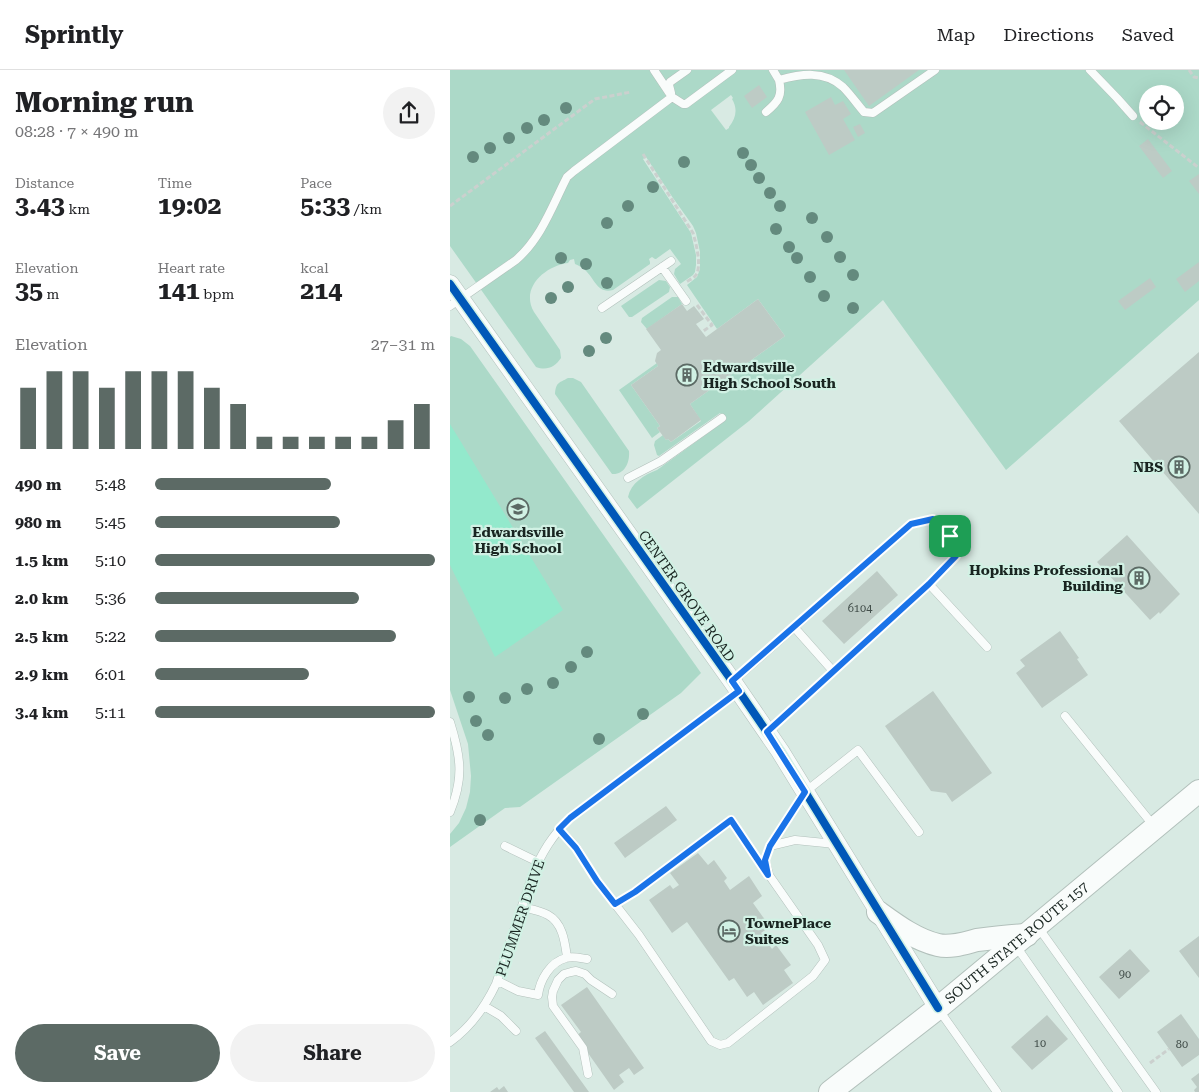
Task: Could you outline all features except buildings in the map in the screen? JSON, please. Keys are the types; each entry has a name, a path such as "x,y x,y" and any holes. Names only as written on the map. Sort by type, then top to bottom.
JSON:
{"main road":[{"name":"SOUTH STATE ROUTE 157","path":"830,1092 938,1008 1199,791"},
{"path":"878,912 918,938 940,946 959,945 996,937 1026,935"}],"street":[{"name":"CENTER GROVE ROAD","path":"450,284 455,302 736,686 805,792 938,1008"}],"lane":[{"path":"654,70 672,97 680,103 686,104 732,70"},
{"path":"672,97 670,82 687,70"},
{"path":"766,112 779,98 781,89 779,80 773,70"},
{"path":"779,80 801,74 811,74 834,80 844,88 864,112 873,113 935,70"},
{"path":"1090,70 1118,98 1132,116"},
{"path":"455,302 524,253 536,237 567,177 672,97"},
{"path":"602,308 671,261"},
{"path":"662,267 689,300"},
{"path":"628,478 661,461 722,418"},
{"name":"PLUMMER DRIVE","path":"450,1042 467,1027 489,1000 498,981 538,862 547,844 570,818 736,686 794,627 911,524 933,519 950,536 956,556 929,584"},
{"path":"767,732 929,584 987,646"},
{"path":"794,627 833,671"},
{"path":"1065,716 1155,828"},
{"path":"450,722 460,764 456,795 450,812"},
{"path":"768,875 765,860 770,846 805,792 858,750 919,832"},
{"path":"559,829 576,848 597,881 639,935 711,1041 720,1046 728,1043 813,976 825,960 818,945 731,820 635,892 615,904"},
{"path":"770,846 795,840 837,844"},
{"path":"505,846 538,862"},
{"path":"522,907 549,915 555,921 564,940 567,957"},
{"path":"1026,935 1140,1070 1156,1092"},
{"path":"1026,935 1118,1092"},
{"path":"498,981 518,991 538,995 539,986 551,967 559,960 567,957 587,959"},
{"path":"588,1074 583,1048 553,1006 553,991 558,980 564,974 576,971 585,974 612,994"},
{"path":"484,1006 501,1016 516,1030"},
{"name":"CENTER GROVE ROAD","path":"938,1008 997,1092"}],"path":[{"path":"1189,70 1194,77 1199,78"},
{"path":"1192,74 1197,70"},
{"path":"450,206 595,99 631,92"},
{"path":"1132,116 1199,168"},
{"path":"643,154 670,198 681,212 696,242 698,272 683,285"},
{"path":"689,300 712,326 702,332"},
{"path":"1140,1070 1170,1049"}],"shaded area":[{"path":"450,70 1199,70 1199,300 1006,470 883,300 749,421 637,509 628,497 635,484 726,420 720,413 659,456 654,445 655,441 663,435 666,440 668,439 671,442 701,421 690,404 785,336 758,299 717,329 687,285 697,277 700,269 700,252 696,233 646,157 643,159 691,233 696,255 695,272 680,284 674,274 675,269 681,264 670,249 656,259 652,257 649,259 650,264 613,290 608,291 600,288 582,267 575,264 574,259 543,273 533,287 530,303 560,350 561,358 550,367 544,369 536,367 450,246","holes":["731,95 735,113 729,128 726,130 711,110"]},
{"path":"659,280 666,281 670,287 669,292 632,317 629,317 621,306"},
{"path":"672,297 678,297 682,304 647,329 641,322 642,318"},
{"name":"Edwardsville High School","path":"451,336 461,339 470,346 701,673 681,693 520,807 505,808 450,847 450,834 459,823 466,808 471,776 468,744 450,690"},
{"path":"657,363 658,366 631,385 660,426 657,428 660,432 652,438 619,390"},
{"path":"568,378 581,382 629,451 626,467 617,474 612,474 555,394 557,385"},
{"path":"450,424 563,610 495,657 450,565"}],"cycle path":[{"path":"450,284 780,751 938,1008"}],"place":[{"name":"Edwardsville High School South","path":"687,375"},
{"name":"NBS","path":"1179,467"},
{"name":"Edwardsville High School","path":"518,509"},
{"name":"Hopkins Professional Building","path":"1139,578"},
{"name":"TownePlace Suites","path":"729,931"}],"route":[{"path":"933,519 950,536 956,556 929,584 767,732 805,792 770,846 765,860 768,875 731,820 635,892 615,904 597,881 576,848 559,829 570,818 739,691 732,681 911,524 933,519"}]}
